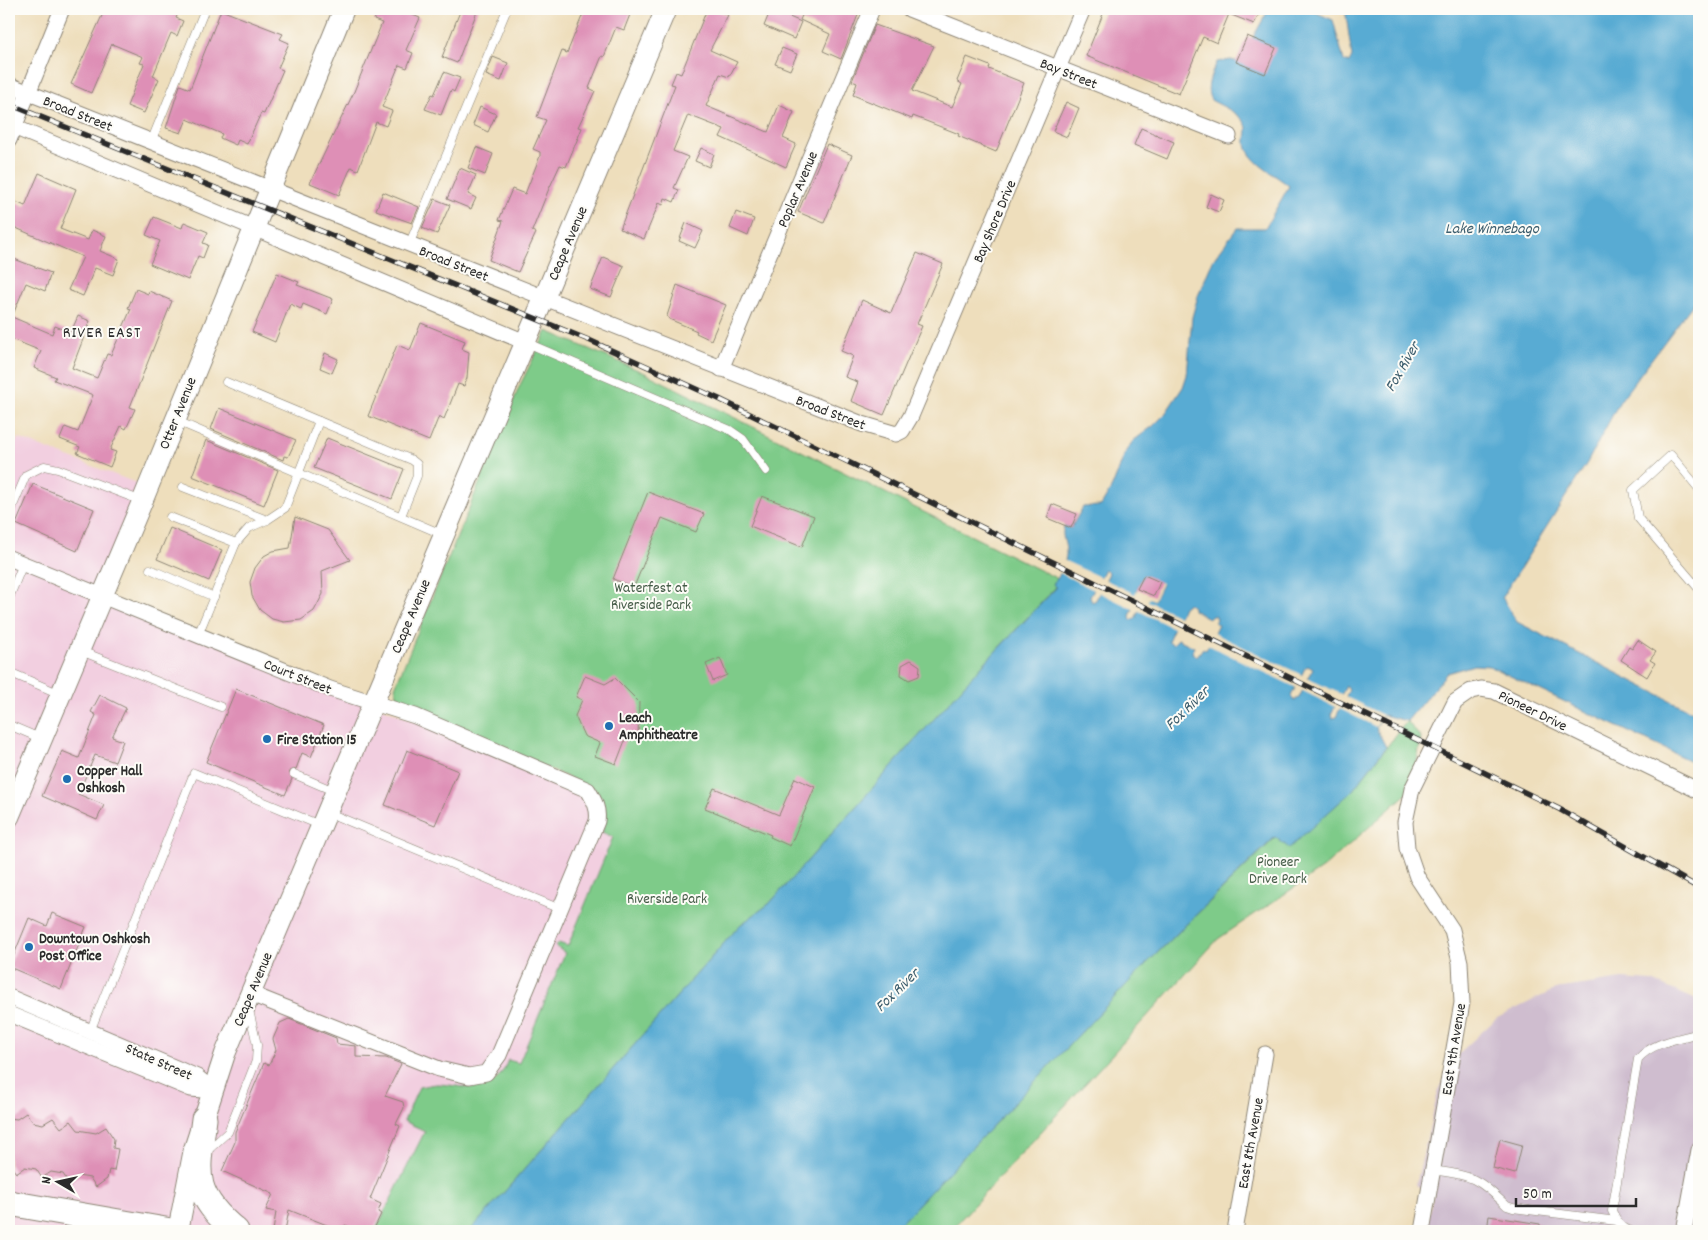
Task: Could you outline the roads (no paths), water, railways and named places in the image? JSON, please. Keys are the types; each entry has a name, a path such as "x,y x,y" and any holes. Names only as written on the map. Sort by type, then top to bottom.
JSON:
{"main road":[{"path":"204,1119 194,1164 202,1196 215,1214 236,1231"},
{"path":"9,1203 171,1231"}],"street":[{"path":"62,9 10,131 254,228 524,342"},
{"name":"Otter Avenue","path":"9,817 142,502 344,9"},
{"name":"Ceape Avenue","path":"204,1119 225,1054 666,9"},
{"name":"Poplar Avenue","path":"721,369 872,9"},
{"name":"Bay Street","path":"909,9 1229,136"},
{"name":"Bay Shore Drive","path":"902,432 911,416 1083,9"},
{"name":"Broad Street","path":"9,85 721,369 889,434 902,432"},
{"name":"Court Street","path":"9,558 330,689 415,716 588,790 598,813 597,820 560,909"},
{"name":"Pioneer Drive","path":"1412,789 1455,702 1463,694 1481,689 1494,691 1699,791"},
{"name":"East 9th Avenue","path":"1412,789 1405,822 1407,848 1417,877 1452,930 1460,962 1462,1003 1422,1231"},
{"path":"249,998 439,1069 469,1076 486,1073 499,1054 560,909"},
{"name":"State Street","path":"9,997 88,1038"},
{"name":"State Street","path":"9,1014 88,1038 197,1077 214,1090"},
{"name":"East 8th Avenue","path":"1235,1231 1265,1054"},
{"path":"1684,1231 1699,1150"},
{"path":"178,1231 194,1164"}],"lane":[{"path":"151,142 205,9"},
{"path":"408,245 507,9"},
{"path":"524,342 730,430 743,439 766,471"},
{"path":"226,382 412,460 417,464 417,476 401,516"},
{"path":"174,420 444,534"},
{"path":"198,635 236,543 249,528 267,520 286,508 319,421"},
{"path":"1699,489 1670,455 1633,490 1638,518 1699,589"},
{"path":"9,515 26,475 44,466 58,469 142,502"},
{"path":"183,487 267,520"},
{"path":"170,517 236,543"},
{"path":"9,598 23,564"},
{"path":"150,569 214,597"},
{"path":"79,650 221,707"},
{"path":"9,672 61,694"},
{"path":"9,724 42,739"},
{"path":"88,1038 194,773 325,819 560,909"},
{"path":"294,774 336,792"},
{"path":"194,1164 228,1132 256,1061 257,1045 249,998"},
{"path":"1630,1231 1624,1229 1612,1211 1638,1059 1643,1052 1655,1046 1699,1033"},
{"path":"1432,1170 1467,1175 1480,1181 1508,1206 1513,1208 1617,1221"}],"water":[{"path":"1269,9 1308,9 1333,20 1344,61 1349,63 1352,57 1346,15 1343,10 1341,12 1339,9 1699,9 1699,296 1620,401 1587,463 1502,597 1517,622 1699,715 1699,765 1489,666 1474,665 1447,673 1407,721 1383,715 1376,728 1386,747 1352,791 1289,848 1275,837 1145,965 893,1231 470,1231 740,925 769,904 977,671 1056,588 1053,584 1063,569 1066,554 1063,535 1064,526 1071,528 1083,507 1101,506 1112,487 1126,451 1133,441 1165,414 1183,387 1187,375 1192,317 1198,296 1213,260 1237,228 1265,228 1289,186 1261,166 1248,151 1246,145 1247,128 1242,119 1232,111 1211,100 1208,91 1217,62 1231,60 1239,62","holes":["1105,569 1109,573 1096,600 1092,602 1090,597","1144,575 1162,584 1154,600 1146,596 1135,619 1131,620 1130,616 1140,593 1136,591","1188,603 1193,607 1193,610 1208,618 1215,615 1217,619 1215,623 1218,625 1206,650 1203,648 1197,656 1192,653 1194,647 1178,639 1173,644 1168,641 1183,607","1308,666 1313,669 1299,698 1294,700 1291,696 1305,668","1346,686 1349,690 1336,717 1332,718 1331,714"]}],"railway":[{"path":"9,104 591,341 719,399 1559,809 1699,888"}],"place":[{"name":"Leach Amphitheatre","path":"609,726"},
{"name":"Fire Station 15","path":"267,739"},
{"name":"Copper Hall Oshkosh","path":"67,779"},
{"name":"Downtown Oshkosh Post Office","path":"29,947"}],"district":[{"name":"RIVER EAST","path":"102,331"}],"water label":[{"name":"Lake Winnebago","path":"1492,227"},
{"name":"Fox River","path":"1401,366"},
{"name":"Fox River","path":"1186,707"},
{"name":"Fox River","path":"896,989"}],"park label":[{"name":"Waterfest at Riverside Park","path":"651,596"},
{"name":"Pioneer Drive Park","path":"1278,870"},
{"name":"Riverside Park","path":"667,898"}]}
